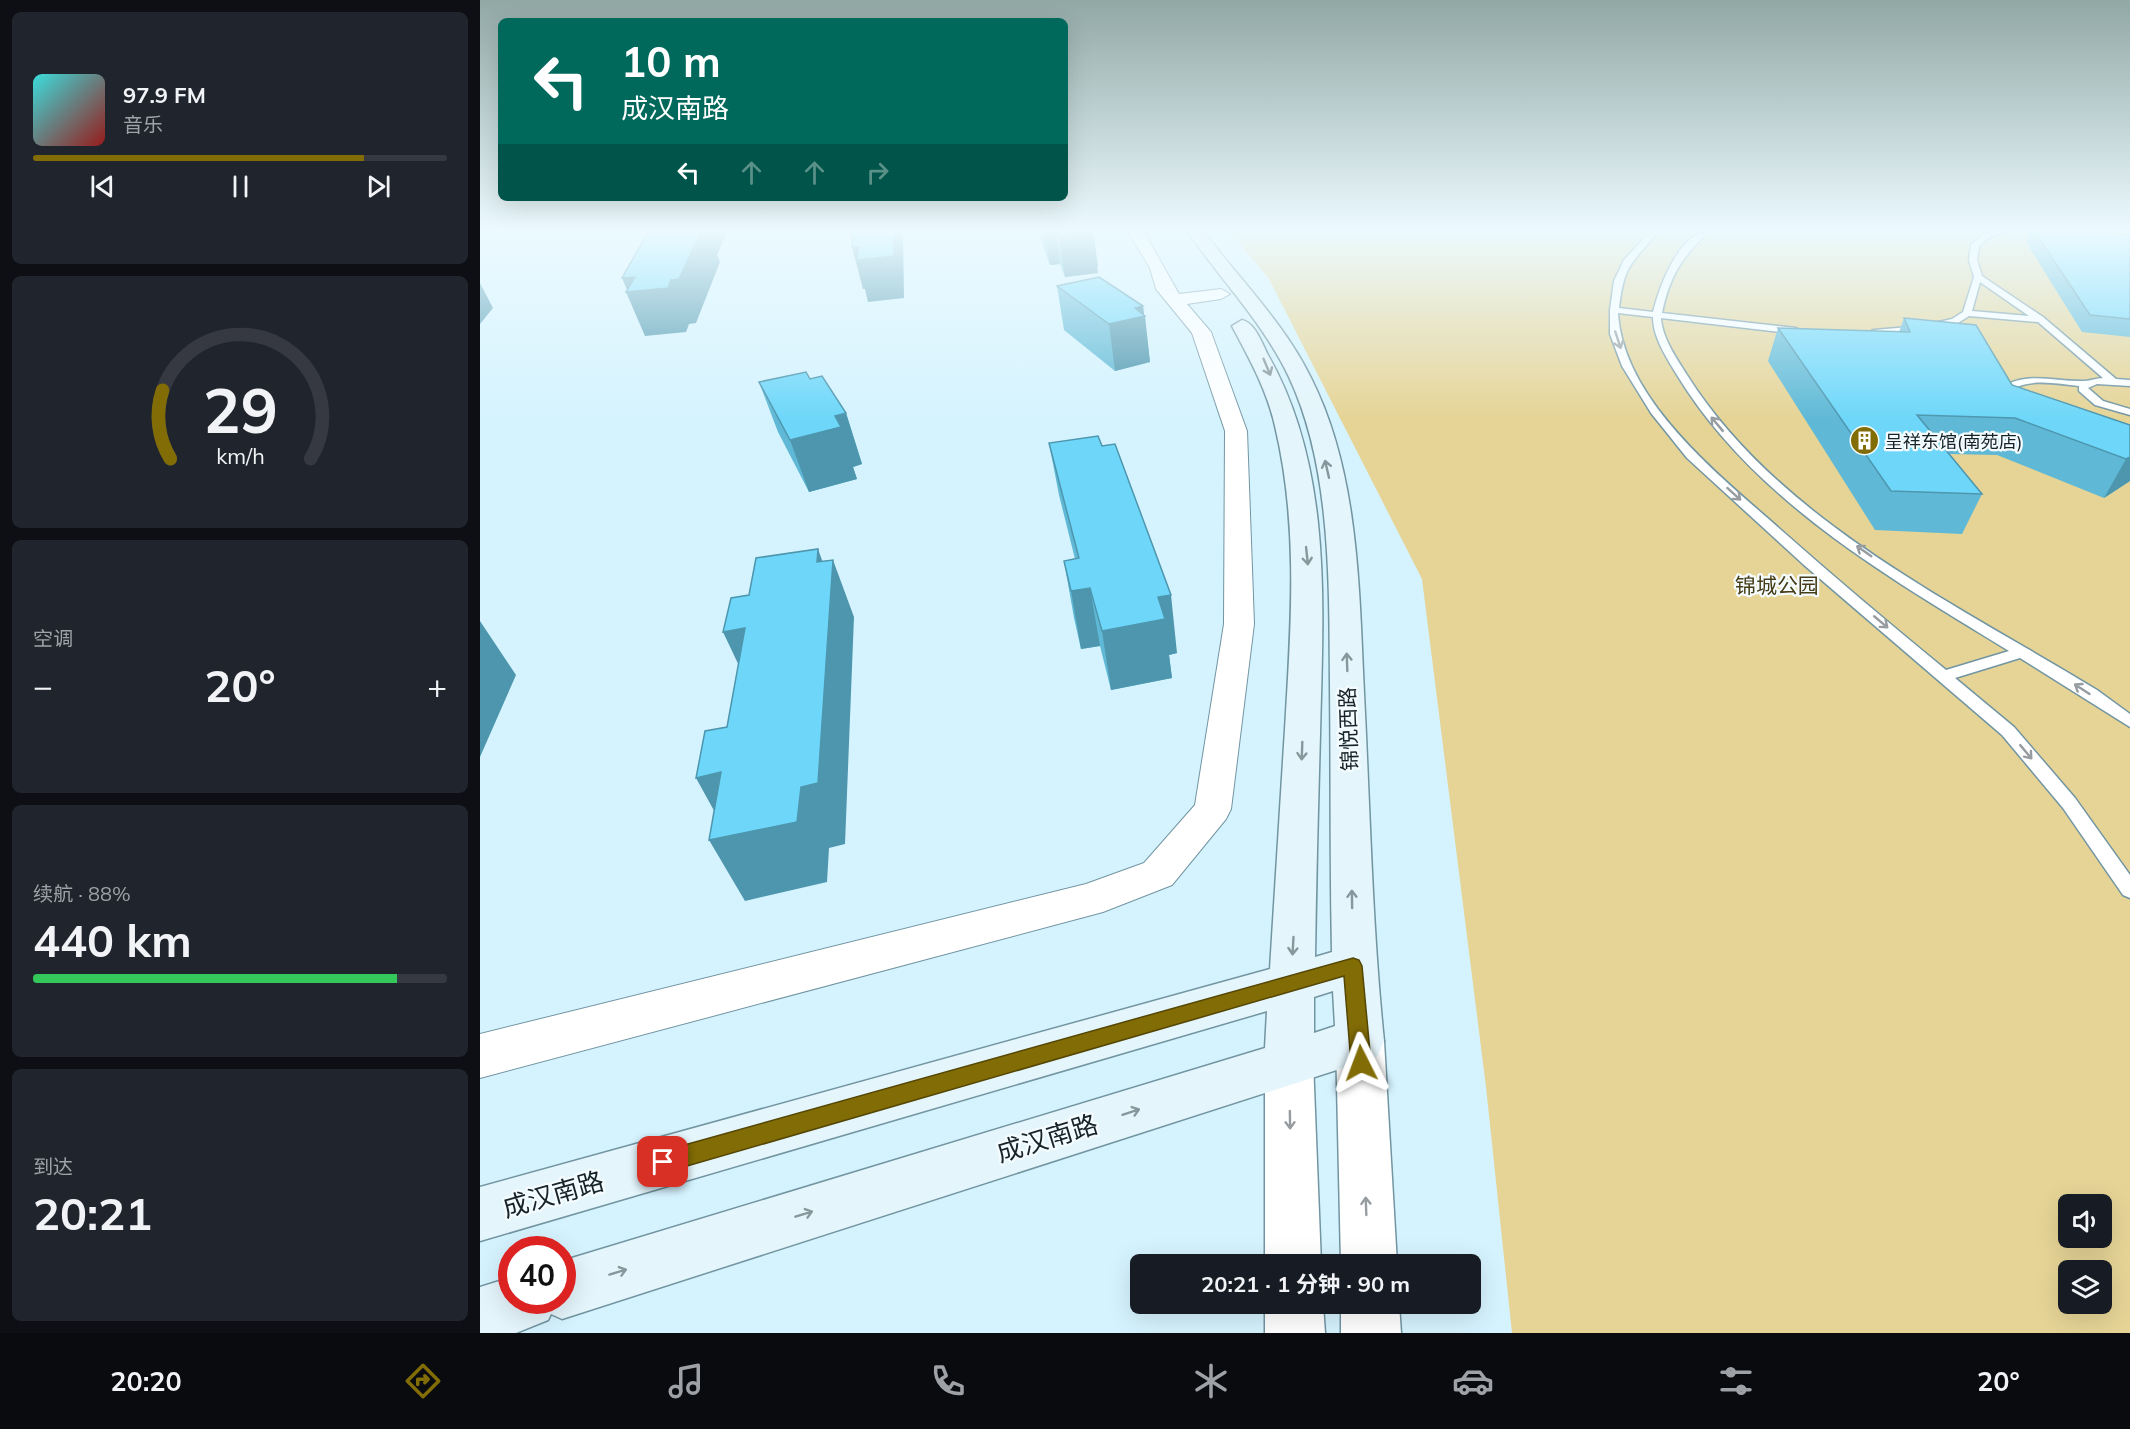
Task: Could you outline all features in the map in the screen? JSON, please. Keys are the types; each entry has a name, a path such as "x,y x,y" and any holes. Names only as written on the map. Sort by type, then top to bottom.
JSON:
{"main road":[{"name":"锦悦西路","path":"1221,294 1264,359 1281,401 1294,448 1309,570 1289,1061"},
{"name":"锦悦西路","path":"1243,294 1289,356 1310,400 1333,495 1344,569 1353,966 1360,1041"},
{"name":"成汉南路","path":"480,1214 1353,966"},
{"name":"成汉南路","path":"576,1286 1289,1061 1360,1041"},
{"path":"480,1316 498,1310"}],"street":[{"path":"480,1056 1089,900 1158,874 1213,808 1239,624 1236,431 1201,332 1169,294"},
{"path":"1174,300 1219,294"},
{"name":"锦悦西路","path":"1360,1041 1369,1254"},
{"name":"锦悦西路","path":"1289,1061 1293,1254"},
{"path":"1294,1314 1295,1333"},
{"path":"1370,1314 1371,1333"}],"lane":[{"path":"1616,294 1615,334 1627,366 1655,411 1691,456 1809,562 2008,731 2069,803 2130,890"},
{"path":"1663,294 1657,316 1660,332 1682,378 1745,456 1779,488 1864,552 2081,687 2130,722"},
{"path":"1863,333 1920,329 1955,321 1967,312 1973,294"},
{"path":"2003,294 2040,319 2112,381"},
{"path":"1614,310 1809,333"},
{"path":"1967,312 2040,319"},
{"path":"2012,404 2002,398 2003,391 2008,385 2038,381 2086,384 2112,381 2130,383"},
{"path":"2086,384 2083,389 2088,396 2099,403 2130,412"},
{"path":"1944,676 2022,652"}],"green space":[{"name":"锦城公园","path":"1277,294 2130,294 2130,1333 1512,1333 1486,1087 1422,579"}],"building":[{"path":"1068,294 1125,294 1143,306 1135,308 1145,316 1109,324"},
{"path":"2076,294 2130,294 2130,319 2090,315"},
{"path":"1904,318 1976,325 2012,385 2130,425 2130,457 2126,459 2015,418 1917,415 1982,494 1891,491 1778,328 1910,332"},
{"path":"806,372 810,379 822,376 846,413 835,416 841,427 790,440 759,382"},
{"path":"1098,436 1102,446 1115,444 1171,595 1158,597 1165,619 1102,631 1090,588 1071,591 1064,561 1079,558 1049,443"},
{"path":"818,549 817,562 833,560 818,783 801,787 797,822 709,840 721,772 696,778 705,731 727,727 745,628 723,632 731,598 749,595 756,558"}],"place":[{"name":"呈祥东馆(南苑店)","path":"1864,441"}],"route":[{"path":"663,1162 1353,966 1361,1063"}]}
